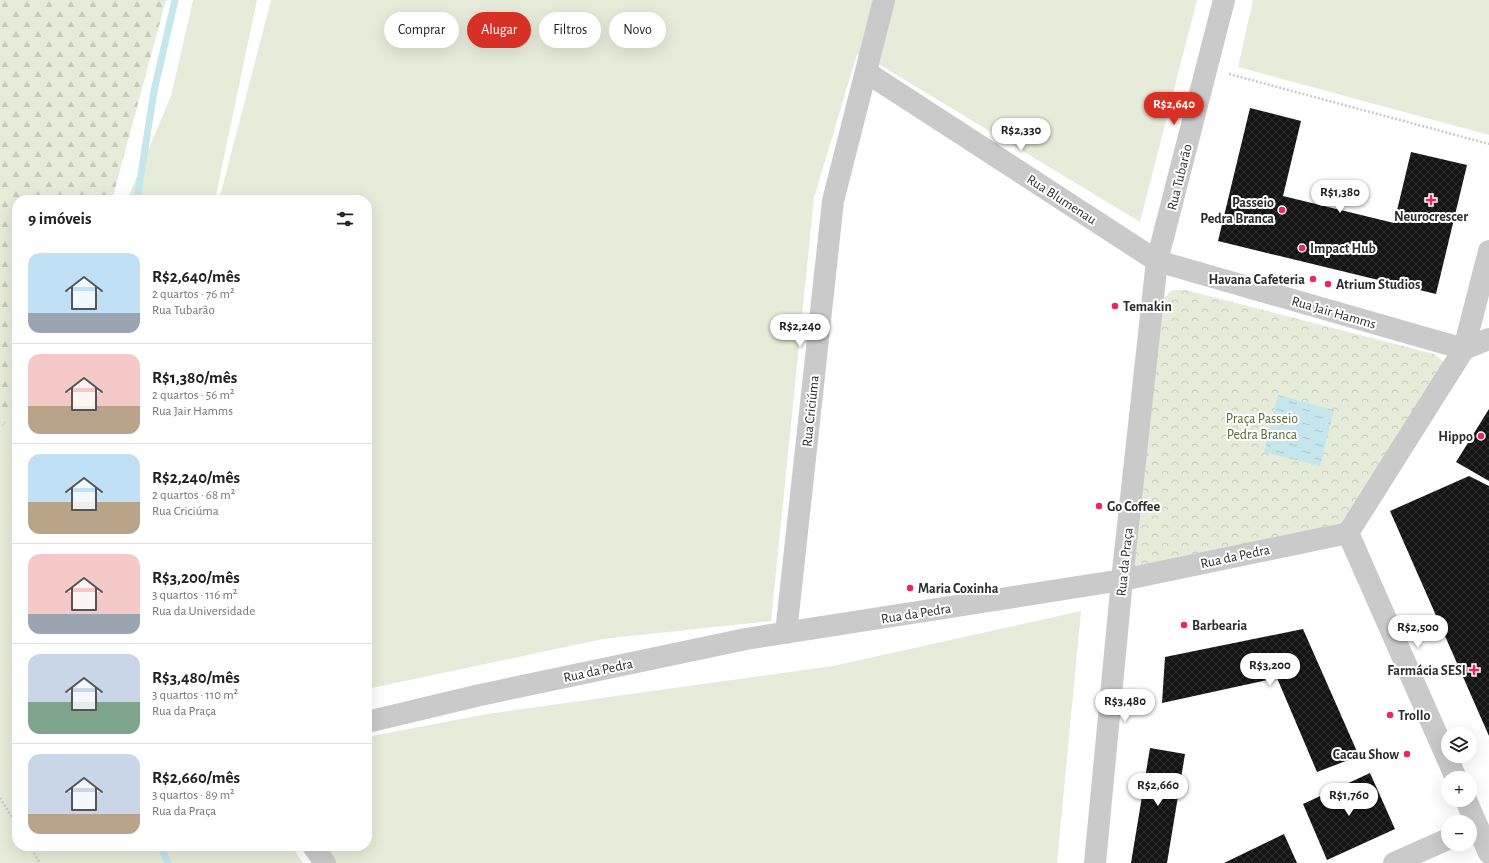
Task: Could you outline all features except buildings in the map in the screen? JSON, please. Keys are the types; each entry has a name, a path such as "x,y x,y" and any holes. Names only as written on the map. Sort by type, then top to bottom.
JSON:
{"street":[{"name":"Rua Criciúma","path":"786,634 833,201 837,180 884,0"},
{"name":"Rua Tubarão","path":"1157,261 1224,0"},
{"name":"Rua Blumenau","path":"866,72 1157,261"},
{"path":"1453,771 1348,533 1464,349 1489,251"},
{"name":"Rua Jair Hamms","path":"1157,261 1464,349"},
{"name":"Rua da Praça","path":"1094,863 1122,580 1157,261"},
{"path":"1464,349 1489,339"},
{"name":"Rua da Pedra","path":"372,721 480,695 746,639 786,634 1122,580 1348,533"},
{"path":"1470,807 1479,826 1489,853"},
{"path":"1394,863 1441,842"},
{"path":"317,851 325,863"}],"path":[{"path":"1207,68 1489,144"},
{"path":"0,798 12,817"},
{"path":"33,851 40,863"}],"green space":[{"path":"0,0 166,0 113,195 12,195 12,413 0,430"},
{"path":"193,0 257,0 216,195 129,195 171,96"},
{"path":"271,0 1197,0 1140,222 880,65 857,54 814,198 771,621 603,639 372,688 372,195 220,195"},
{"path":"1253,0 1489,0 1489,135 1238,67"},
{"name":"Praça Passeio Pedra Branca","path":"1172,290 1186,290 1434,354 1444,362 1341,523 1133,571 1162,300"},
{"path":"12,413 12,851 295,851 303,863 0,863 0,430"},
{"path":"1081,611 1057,863 336,863 328,851 372,851 372,736 487,714 833,666"}],"water":[{"path":"1278,395 1334,410 1320,466 1264,452"}],"waterway":[{"path":"138,195 154,91 175,0"},
{"path":"162,851 168,863"}],"place":[{"name":"Neurocrescer","path":"1431,200"},
{"name":"Passeio Pedra Branca","path":"1282,210"},
{"name":"Impact Hub","path":"1302,248"},
{"name":"Havana Cafeteria","path":"1313,279"},
{"name":"Atrium Studios","path":"1328,284"},
{"name":"Temakin","path":"1115,306"},
{"name":"Hippo","path":"1481,436"},
{"name":"Go Coffee","path":"1099,506"},
{"name":"Maria Coxinha","path":"910,588"},
{"name":"Barbearia","path":"1184,625"},
{"name":"Farmácia SESI","path":"1474,670"},
{"name":"Trollo","path":"1390,715"},
{"name":"Cacau Show","path":"1407,754"}]}
